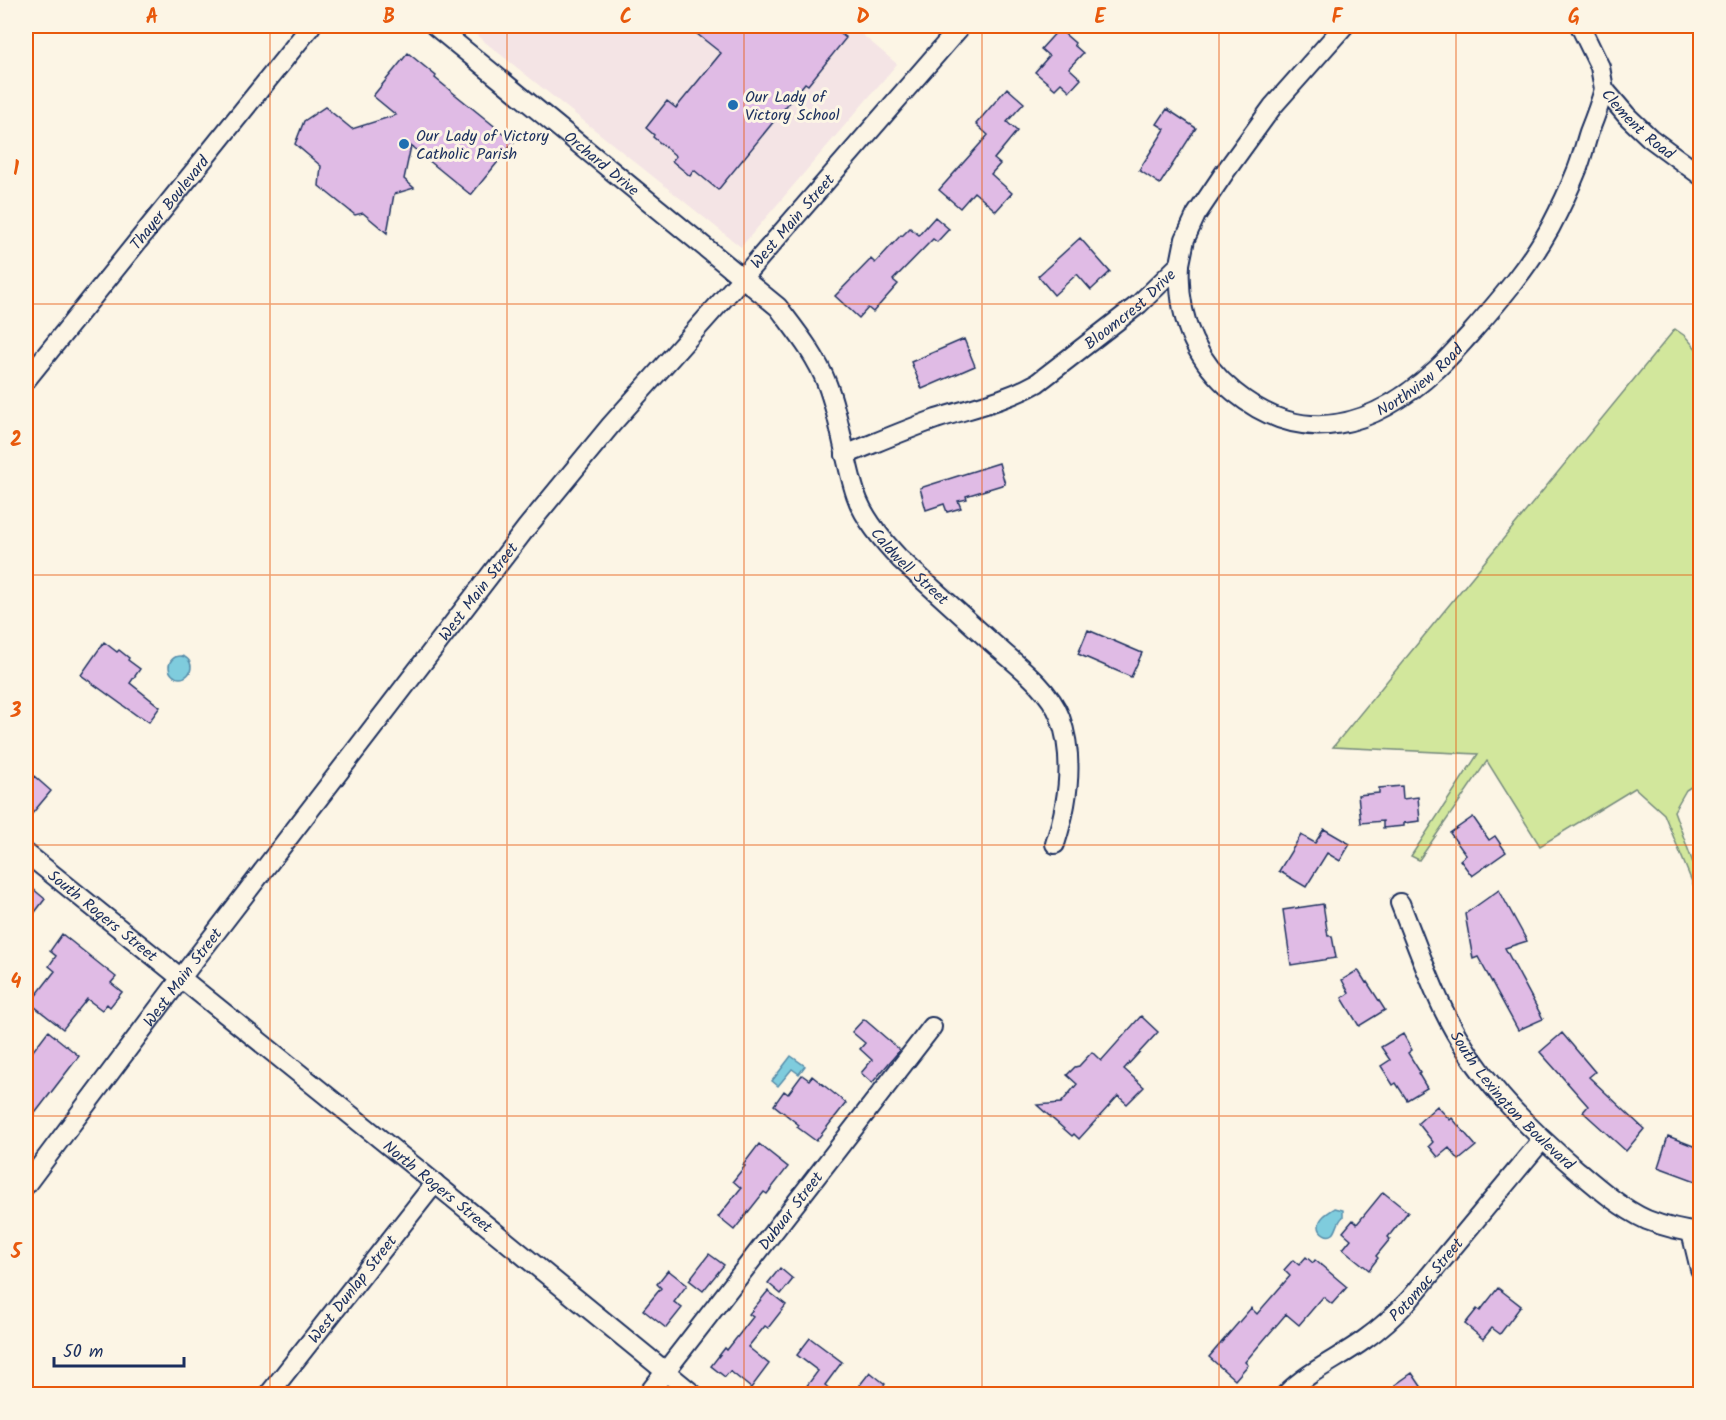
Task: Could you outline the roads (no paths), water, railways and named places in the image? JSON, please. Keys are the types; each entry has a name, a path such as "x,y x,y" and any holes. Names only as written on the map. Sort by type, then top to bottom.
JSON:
{"street":[{"name":"Thayer Boulevard","path":"26,380 32,360 311,26"},
{"name":"Orchard Drive","path":"435,26 743,277"},
{"name":"West Main Street","path":"26,1185 182,977 527,527 611,425 961,26"},
{"name":"Bloomcrest Drive","path":"845,455 938,419 1009,397 1037,383 1139,304 1180,264 1185,239 1196,215 1273,106 1344,26"},
{"name":"Clement Road","path":"1580,26 1600,67 1604,89 1650,138 1701,175"},
{"name":"Northview Road","path":"1180,264 1180,301 1192,339 1209,367 1236,393 1272,416 1285,421 1323,426 1342,424 1356,419 1412,390 1438,368 1487,315 1524,270 1562,205 1577,170 1604,89"},
{"name":"Caldwell Street","path":"743,277 778,307 819,366 830,393 856,496 867,517 889,548 1026,674 1053,704 1066,740 1068,765 1063,818 1055,844"},
{"name":"South Rogers Street","path":"26,853 182,977"},
{"name":"South Lexington Boulevard","path":"1400,903 1443,1010 1468,1053 1505,1102 1542,1140 1598,1188 1629,1210 1662,1226 1696,1232 1701,1269"},
{"name":"North Rogers Street","path":"182,977 693,1395"},
{"name":"Dubuar Street","path":"648,1395 932,1027"},
{"name":"Potomac Street","path":"1286,1395 1324,1364 1363,1341 1396,1314 1542,1140"},
{"name":"West Dunlap Street","path":"269,1395 435,1183"}],"water":[{"path":"180,656 188,659 191,667 188,675 180,678 172,675 169,667 172,659"},
{"path":"791,1056 805,1066 799,1074 792,1069 778,1086 772,1081"},
{"path":"1335,1208 1343,1210 1343,1217 1334,1233 1326,1235 1320,1231 1319,1223"}],"place":[{"name":"Our Lady of Victory School","path":"733,105"},
{"name":"Our Lady of Victory Catholic Parish","path":"404,144"}]}
